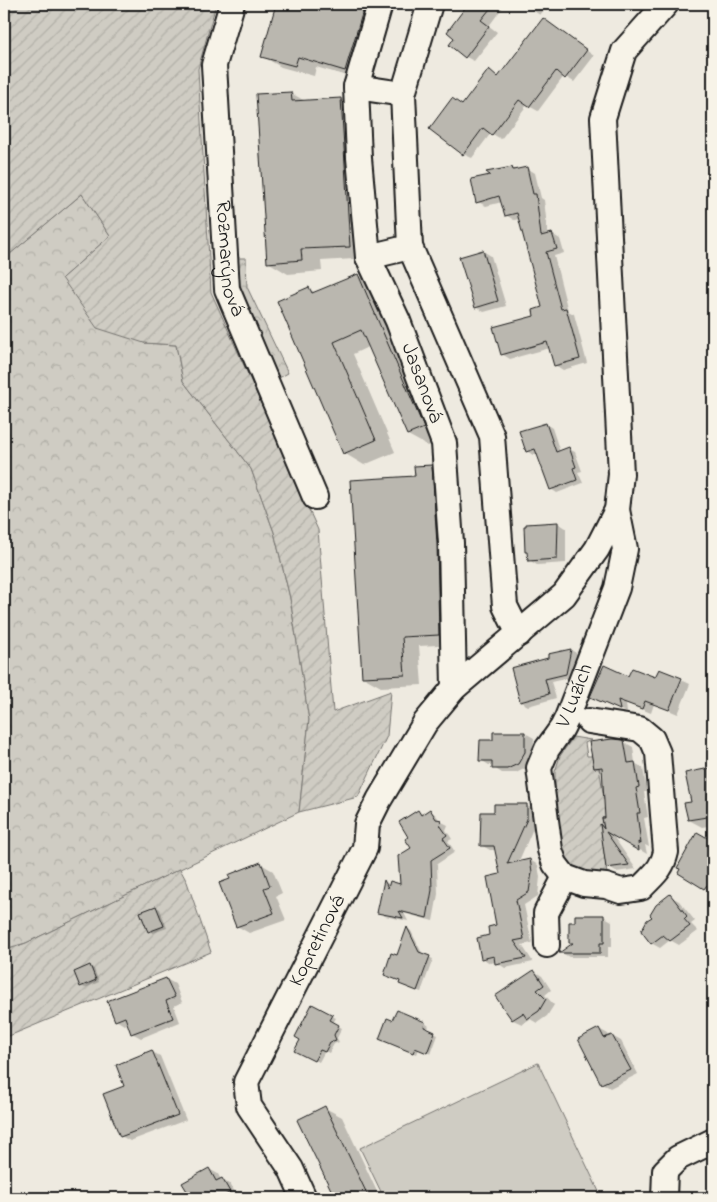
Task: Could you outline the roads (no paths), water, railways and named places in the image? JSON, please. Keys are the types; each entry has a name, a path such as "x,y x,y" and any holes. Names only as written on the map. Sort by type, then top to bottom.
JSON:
{"street":[{"name":"Rozmarýnová","path":"232,4 214,65 227,288 315,498"},
{"name":"Jasanová","path":"380,4 356,87 359,158 368,256 398,321 444,443 451,543 454,688"},
{"name":"Jasanová","path":"430,4 403,94 410,247 492,436 505,606 519,634"},
{"path":"454,688 564,595 597,549 617,510 621,474 602,118 624,51 666,4"},
{"path":"356,87 403,94"},
{"path":"368,256 410,247"},
{"name":"V Luzích","path":"589,721 640,729 652,739 658,753 666,852 664,863 658,872 650,877 641,888 621,891 606,886 584,884 565,877 555,864 550,850 539,768 547,749 567,718 617,588 625,549 617,510"},
{"name":"Kopretinová","path":"304,1198 291,1169 249,1106 246,1082 365,848 367,824 379,800 425,723 454,688"},
{"path":"547,946 546,913 565,877"},
{"path":"664,1198 665,1171 678,1158 713,1141"}]}
